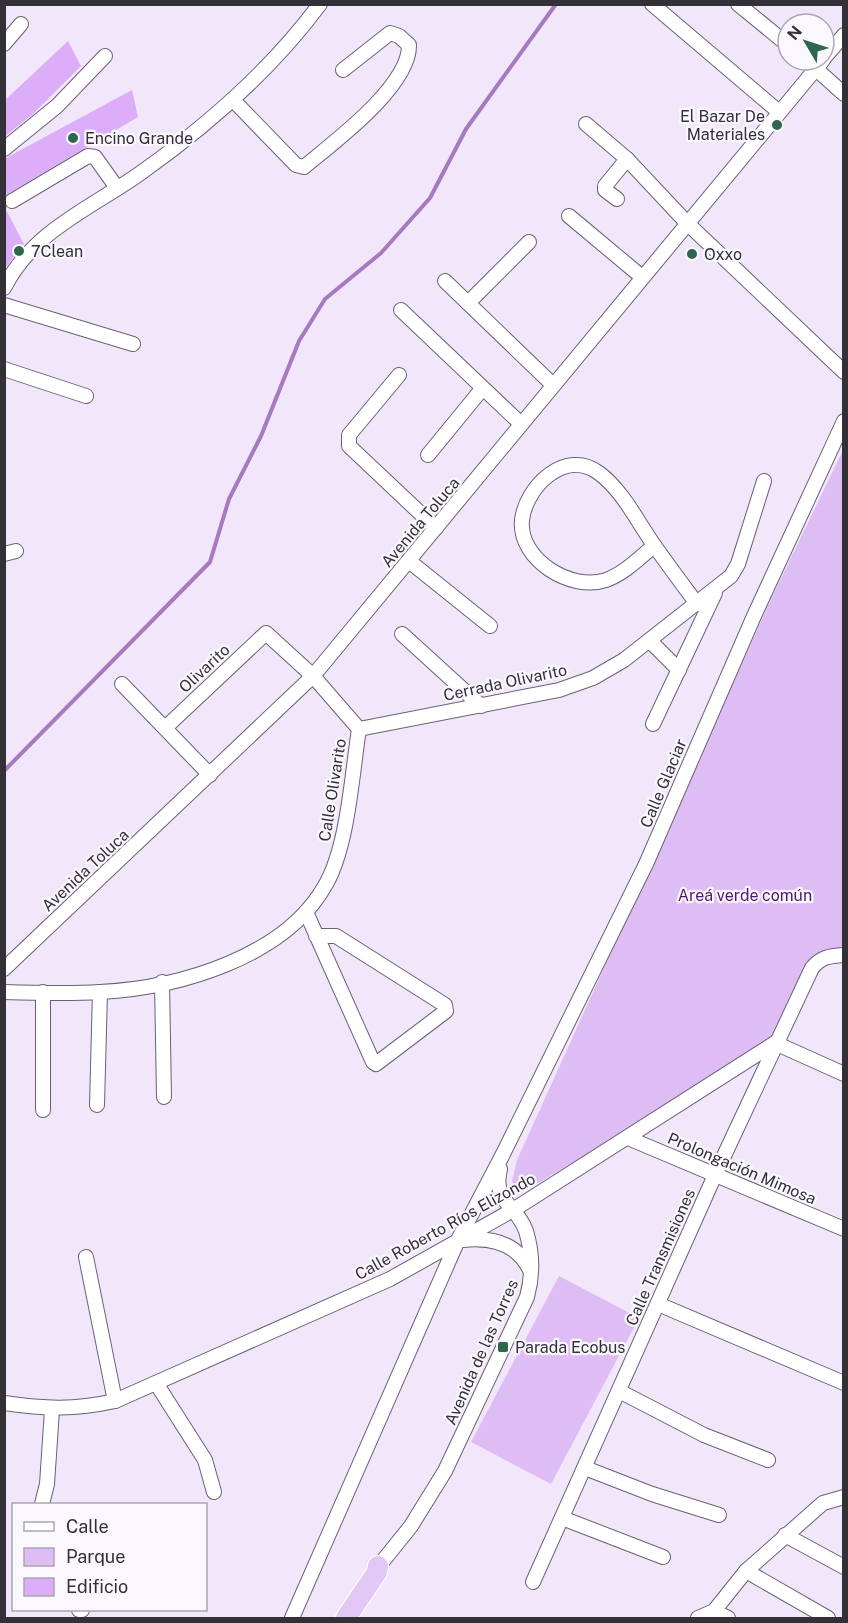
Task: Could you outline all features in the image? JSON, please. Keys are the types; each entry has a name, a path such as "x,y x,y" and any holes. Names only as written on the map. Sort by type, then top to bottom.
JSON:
{"highway":[{"path":"346,1618 375,1576 378,1566"}],"street":[{"path":"4,288 33,246 59,225 117,188 234,101 320,4"},
{"path":"652,4 779,112"},
{"path":"738,4 776,35"},
{"path":"4,44 21,24"},
{"path":"234,101 296,165 304,167 368,113 409,57 409,45 399,36 390,33 342,70"},
{"path":"4,149 57,106 105,56"},
{"name":"Avenida Toluca","path":"4,969 313,676 779,112 809,72"},
{"path":"825,72 843,94"},
{"path":"586,124 627,159 687,223 843,372"},
{"path":"12,201 88,156 95,157 117,188"},
{"path":"617,199 604,188 627,159"},
{"path":"569,216 642,277"},
{"path":"468,303 529,242"},
{"path":"446,281 553,385"},
{"path":"4,304 133,344"},
{"path":"402,310 521,424"},
{"path":"4,369 86,396"},
{"path":"399,375 349,435 349,446 436,528"},
{"path":"428,455 482,389"},
{"name":"Calle Glaciar","path":"458,1240 646,864 754,616 843,421"},
{"path":"654,546 624,571 604,580 581,582 561,576 539,560 526,543 522,522 527,501 538,484 554,470 570,465 586,467 598,472 618,491 654,546 697,604"},
{"name":"Cerrada Olivarito","path":"359,729 559,690 593,678 650,641 732,576 738,564 764,481"},
{"path":"409,561 490,626"},
{"path":"653,724 717,590"},
{"name":"Calle Olivarito","path":"4,992 100,992 162,982 202,972 255,952 283,934 306,912 326,884 340,847 359,729 313,676 266,633"},
{"name":"Olivarito","path":"165,728 266,633"},
{"path":"402,634 481,706"},
{"path":"650,641 680,670"},
{"path":"122,684 210,776"},
{"path":"306,912 316,936 376,1064 446,1011 445,1005 336,936 316,936"},
{"name":"Calle Transmisiones","path":"533,1582 715,1175 812,968 819,960 827,956 843,955"},
{"path":"162,982 164,1097"},
{"path":"43,992 44,1110"},
{"path":"97,1105 100,992"},
{"path":"775,1043 843,1074"},
{"name":"Calle Roberto Ríos Elizondo","path":"4,1403 52,1410 83,1408 115,1401 390,1279 513,1210 775,1043"},
{"name":"Prolongación Mimosa","path":"628,1138 843,1229"},
{"name":"Calle Glaciar","path":"503,1154 496,1185 499,1195 513,1210"},
{"name":"Avenida de las Torres","path":"338,1618 411,1526 445,1471 527,1297 533,1275 525,1231 513,1210"},
{"path":"292,1618 458,1240 494,1240 506,1245 526,1261 533,1275"},
{"path":"86,1257 115,1401"},
{"path":"658,1304 843,1383"},
{"path":"156,1383 205,1460 214,1492"},
{"path":"619,1391 704,1435 768,1460"},
{"path":"42,1503 47,1484 52,1410"},
{"path":"585,1468 651,1494 719,1515"},
{"path":"47,1484 53,1503"},
{"path":"698,1618 714,1611 746,1571 785,1535 828,1501 843,1497"},
{"path":"828,1501 843,1510"},
{"path":"562,1518 663,1557"},
{"path":"785,1535 843,1567"},
{"path":"746,1571 828,1618"},
{"path":"714,1611 728,1618"}],"green space":[{"name":"Areá verde común","path":"843,450 843,955 819,960 775,1043 516,1196 512,1181 517,1160 773,595"},
{"path":"559,1276 639,1318 551,1484 471,1442"}],"building":[{"path":"68,41 81,66 33,114 4,137 4,101"},
{"name":"Encino Grande","path":"132,90 138,117 4,196 4,159"},
{"path":"4,206 24,244 7,266 4,265"}],"waterway":[{"path":"4,771 210,562 229,499 261,436 299,341 325,299 381,253 430,198 466,129 556,4"}],"place":[{"name":"El Bazar De Materiales","path":"777,125"},
{"name":"Encino Grande","path":"73,138"},
{"name":"7Clean","path":"19,251"},
{"name":"Oxxo","path":"692,254"},
{"name":"Parada Ecobus","path":"503,1347"}]}
